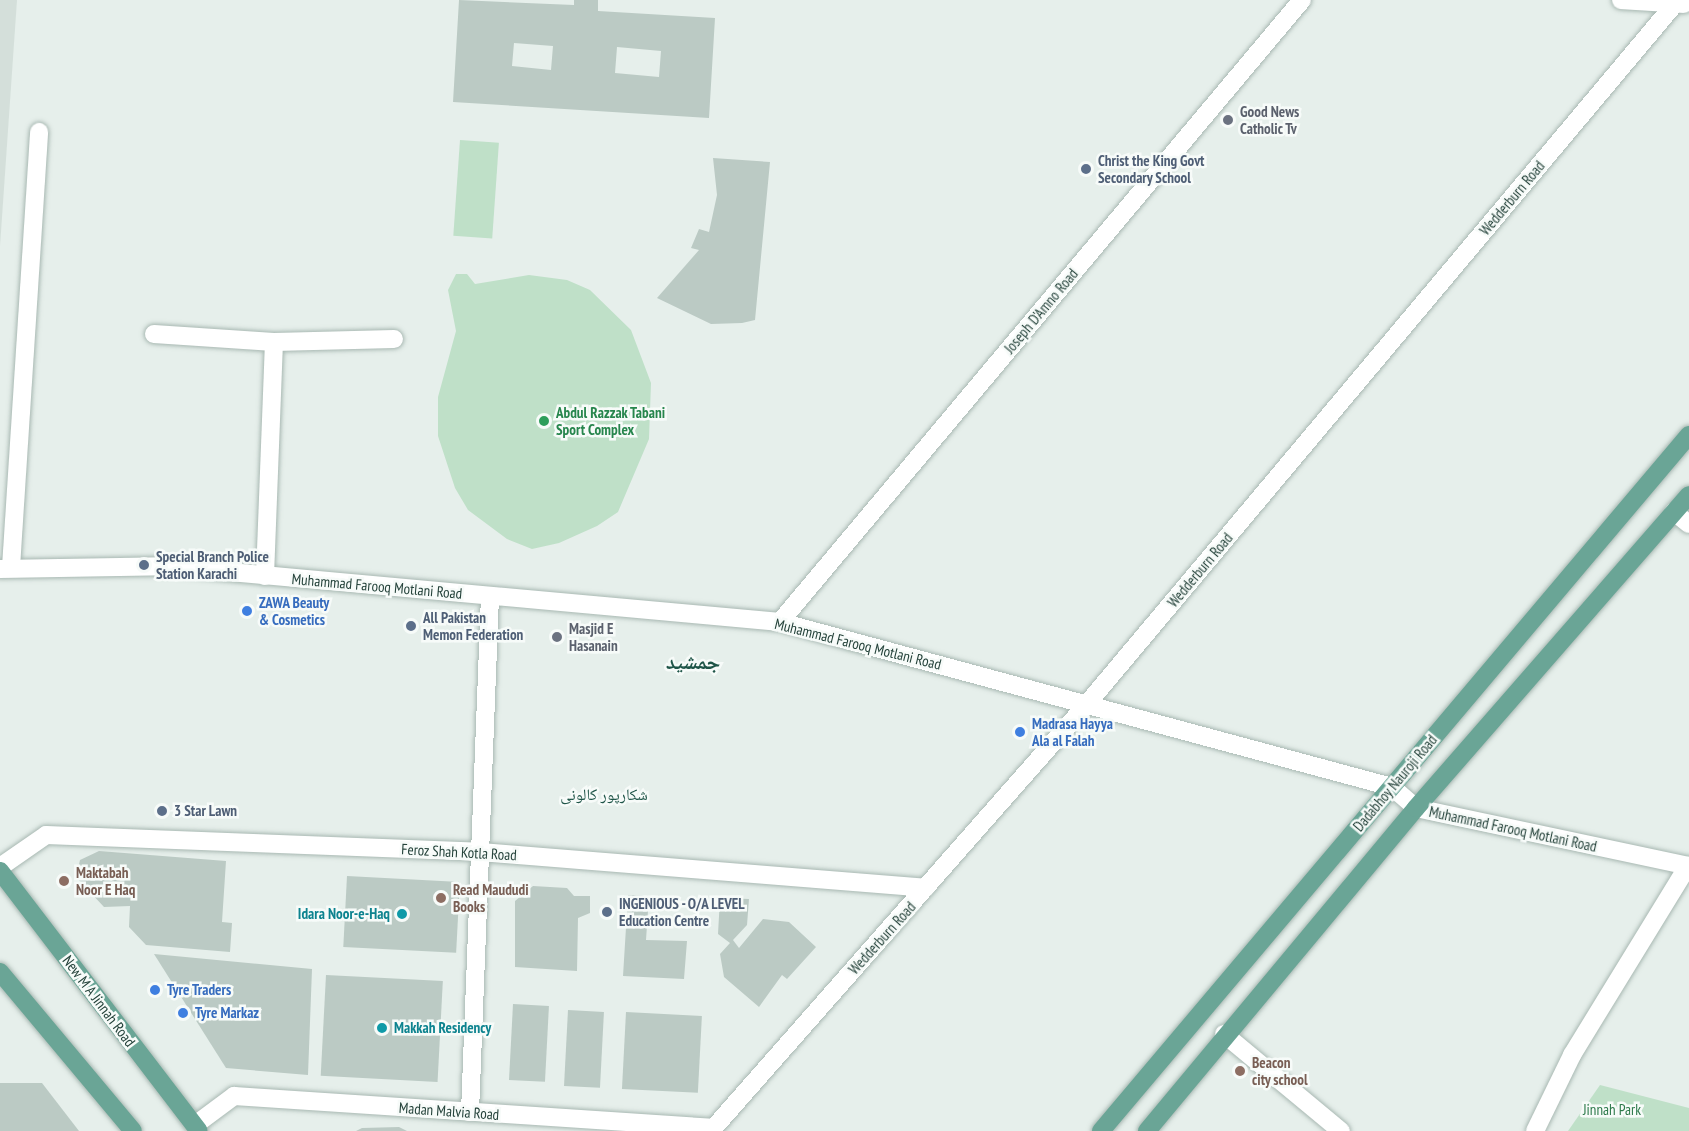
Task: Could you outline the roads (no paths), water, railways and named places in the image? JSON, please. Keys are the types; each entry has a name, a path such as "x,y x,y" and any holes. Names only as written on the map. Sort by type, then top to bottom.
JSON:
{"main road":[{"name":"Dadabhoy Nauroji Road","path":"1101,1131 1689,435"},
{"path":"1147,1131 1224,1034 1416,808 1689,495"},
{"name":"New M A Jinnah Road","path":"0,871 197,1128"},
{"path":"0,972 134,1131"}],"street":[{"name":"Joseph D'Amno Road","path":"780,622 1302,0"},
{"path":"1621,0 1680,3"},
{"name":"Wedderburn Road","path":"712,1129 1088,704 1680,3"},
{"path":"5,568 39,132"},
{"path":"154,334 274,342 394,339"},
{"path":"265,576 274,342"},
{"path":"1674,512 1689,524"},
{"name":"Muhammad Farooq Motlani Road","path":"5,568 164,566 780,622 1392,787 1416,808 1688,866"},
{"path":"470,1112 490,596"},
{"name":"Feroz Shah Kotla Road","path":"0,867 46,835 480,852 926,888"},
{"path":"1535,1131 1572,1055 1688,866"},
{"path":"1224,1034 1341,1131"},
{"name":"Madan Malvia Road","path":"197,1128 234,1096 712,1129"}],"place":[{"name":"Good News Catholic Tv","path":"1228,120"},
{"name":"Christ the King Govt Secondary School","path":"1086,169"},
{"name":"Abdul Razzak Tabani Sport Complex","path":"544,421"},
{"name":"Special Branch Police Station Karachi","path":"144,565"},
{"name":"ZAWA Beauty & Cosmetics","path":"247,611"},
{"name":"All Pakistan Memon Federation","path":"411,626"},
{"name":"Masjid E Hasanain","path":"557,637"},
{"name":"Madrasa Hayya Ala al Falah","path":"1020,732"},
{"name":"3 Star Lawn","path":"162,811"},
{"name":"Maktabah Noor E Haq","path":"64,881"},
{"name":"Read Maududi Books","path":"441,898"},
{"name":"INGENIOUS - O/A LEVEL Education Centre","path":"607,912"},
{"name":"Idara Noor-e-Haq","path":"402,914"},
{"name":"Tyre Traders","path":"155,990"},
{"name":"Tyre Markaz","path":"183,1013"},
{"name":"Makkah Residency","path":"382,1028"},
{"name":"Beacon city school","path":"1240,1071"}],"district":[{"name":"جمشید","path":"693,662"},
{"name":"شکارپور کالونی","path":"604,794"}],"park label":[{"name":"Jinnah Park","path":"1612,1110"}]}
